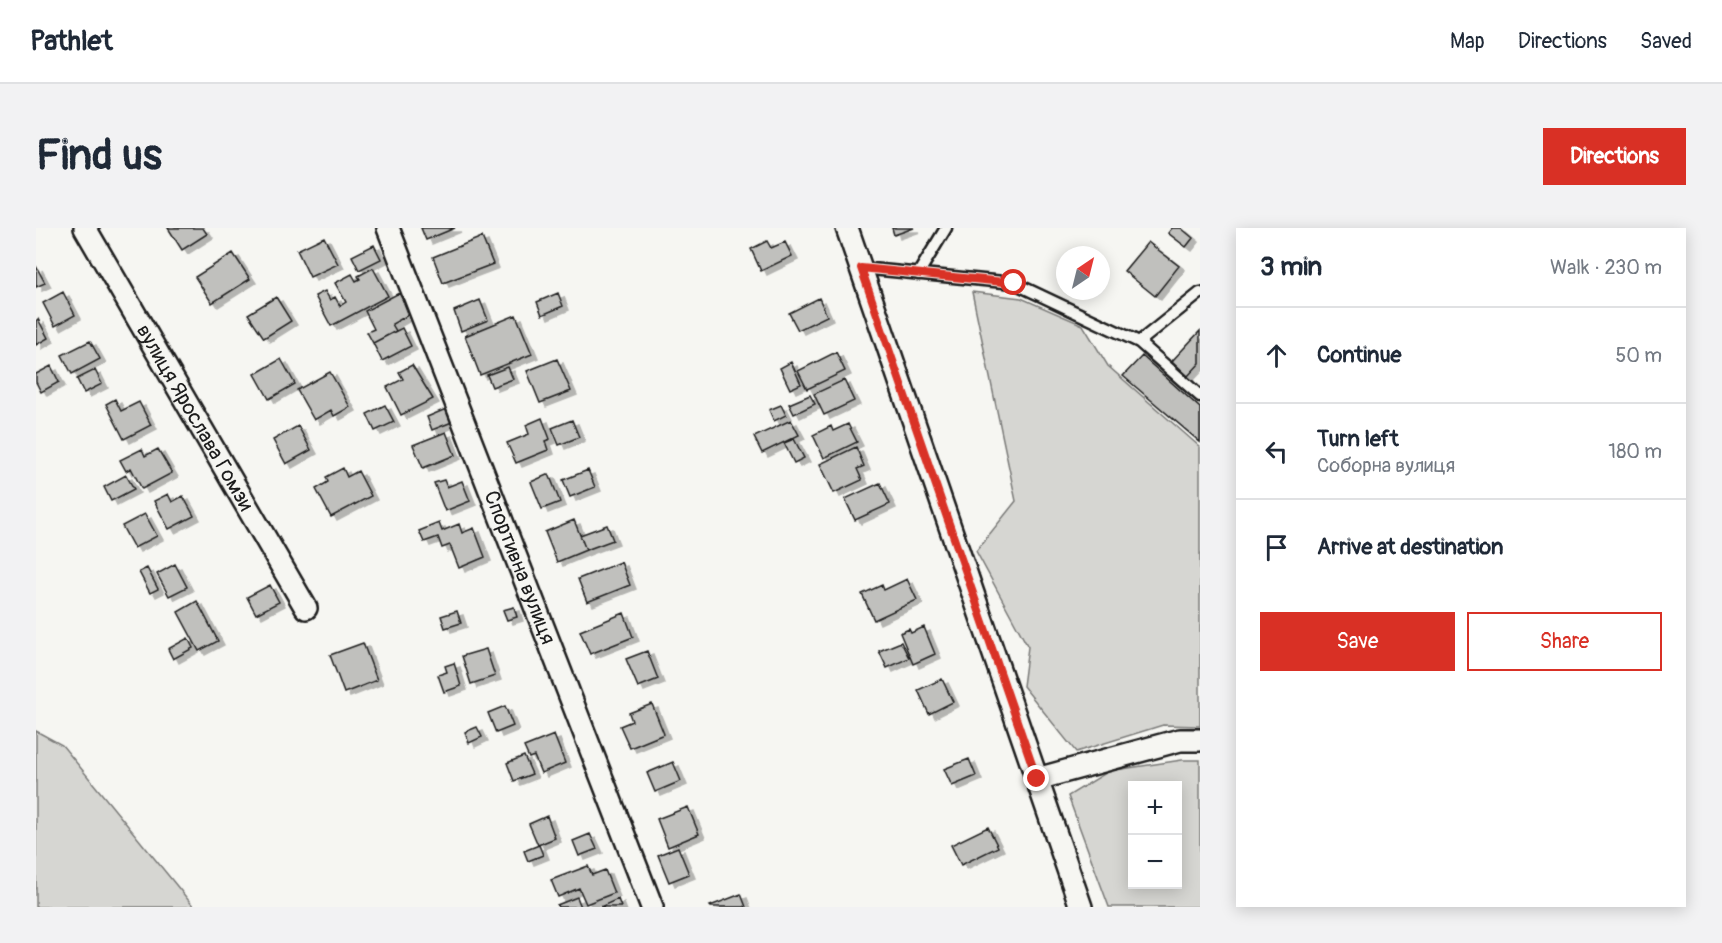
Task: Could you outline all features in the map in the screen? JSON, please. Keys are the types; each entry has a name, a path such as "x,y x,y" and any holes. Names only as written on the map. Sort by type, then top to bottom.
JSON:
{"street":[{"name":"вулиця Ярослава Гомзи","path":"85,228 306,608"},
{"name":"Спортивна вулиця","path":"388,228 652,907"},
{"path":"847,228 1081,907"},
{"path":"1037,779 1180,740 1200,740"}],"lane":[{"path":"918,274 946,228"},
{"path":"861,268 1014,283 1139,342 1197,389"},
{"path":"1139,342 1200,293"}],"shaded area":[{"path":"972,292 1021,298 1083,325 1108,366 1200,447 1200,726 1163,725 1076,752 1023,686 1028,647 976,551 1016,501"},
{"path":"36,731 62,745 194,907 36,907"},
{"path":"1182,760 1200,760 1200,907 1109,907 1068,796 1109,771"}],"building":[{"path":"168,228 203,228 207,234 182,250"},
{"path":"421,228 455,228 426,240"},
{"path":"892,228 914,228 894,235"},
{"path":"1172,228 1181,228 1193,238 1186,247 1168,233"},
{"path":"324,237 338,264 310,277 297,250"},
{"path":"482,237 493,264 443,283 433,257"},
{"path":"767,241 771,248 785,242 792,256 761,271 751,249"},
{"path":"1148,242 1179,266 1155,296 1124,271"},
{"path":"374,245 381,259 359,270 352,256"},
{"path":"233,253 250,279 212,303 195,277"},
{"path":"36,266 45,283 36,287"},
{"path":"373,268 388,296 331,326 315,296 325,291 330,300 335,297 340,306 346,302 335,283 352,274 356,281 360,279 358,276"},
{"path":"63,292 75,315 55,326 43,303"},
{"path":"399,293 410,314 392,324 396,331 373,343 367,332 374,329 365,311"},
{"path":"558,293 563,306 542,315 537,302"},
{"path":"276,297 291,321 264,338 248,314"},
{"path":"819,298 827,316 798,330 789,313"},
{"path":"480,300 488,320 461,331 454,311"},
{"path":"516,315 532,354 480,375 465,336"},
{"path":"38,319 48,338 36,345 36,321"},
{"path":"402,328 411,346 382,361 373,343"},
{"path":"1200,331 1200,363 1188,376 1172,361"},
{"path":"90,341 100,359 72,374 62,355"},
{"path":"836,352 845,371 807,389 798,371"},
{"path":"1142,356 1200,408 1200,442 1123,376"},
{"path":"281,359 295,384 269,399 255,374"},
{"path":"557,359 571,391 540,403 527,371"},
{"path":"791,362 801,384 790,389 780,368"},
{"path":"412,365 433,399 401,415 387,387 403,379 399,372"},
{"path":"51,366 59,382 41,392 36,382 36,374"},
{"path":"508,367 513,379 492,387 487,375"},
{"path":"95,370 102,384 84,393 77,379"},
{"path":"330,372 350,407 334,416 331,410 314,420 297,390"},
{"path":"844,380 854,401 824,415 814,394"},
{"path":"810,395 815,404 794,414 789,404"},
{"path":"115,399 121,411 139,402 151,425 124,439 106,404"},
{"path":"385,405 394,422 375,431 367,414"},
{"path":"781,405 786,415 774,421 769,410"},
{"path":"446,409 452,422 432,430 427,417"},
{"path":"542,418 550,439 545,441 548,450 516,463 507,443 529,434 526,425"},
{"path":"572,420 579,437 559,445 552,428"},
{"path":"791,420 799,435 762,453 754,437"},
{"path":"848,424 857,442 824,458 813,435 831,426 833,431"},
{"path":"298,426 311,450 286,464 273,440"},
{"path":"446,432 455,455 423,468 413,445"},
{"path":"794,439 804,458 794,463 784,443"},
{"path":"856,447 864,466 857,469 862,480 834,493 820,464"},
{"path":"142,449 145,456 158,449 172,473 142,489 131,468 126,471 120,460"},
{"path":"343,468 347,477 358,471 371,496 331,517 316,489 328,482 326,477"},
{"path":"588,470 595,487 570,497 563,480"},
{"path":"549,474 560,502 542,509 531,482"},
{"path":"126,475 134,489 111,501 104,487"},
{"path":"444,480 447,487 462,481 470,501 445,511 434,483"},
{"path":"880,483 890,504 855,520 845,499"},
{"path":"168,494 172,502 183,496 194,516 169,529 154,501"},
{"path":"145,514 157,536 134,548 122,526"},
{"path":"574,520 586,550 557,562 545,532"},
{"path":"439,523 442,531 459,524 462,533 474,528 485,557 459,568 450,545 442,548 438,537 424,542 419,531"},
{"path":"607,525 613,540 586,550 580,535"},
{"path":"621,562 630,585 587,602 578,579"},
{"path":"175,564 187,587 169,596 157,574"},
{"path":"147,568 158,589 150,593 139,572"},
{"path":"907,579 917,600 874,620 862,594 882,585 884,590"},
{"path":"270,585 279,602 256,614 247,597"},
{"path":"197,601 218,641 199,651 178,612"},
{"path":"514,607 517,617 507,620 503,610"},
{"path":"457,611 461,623 445,628 441,616"},
{"path":"624,613 633,637 590,654 580,631"},
{"path":"924,627 935,654 913,664 900,633 909,629 911,633"},
{"path":"188,638 193,648 173,659 168,649"},
{"path":"901,642 909,658 887,668 879,651"},
{"path":"363,643 377,680 344,693 330,655"},
{"path":"486,649 495,676 471,684 462,656"},
{"path":"647,651 658,679 638,687 626,659"},
{"path":"454,663 461,686 444,692 438,675 447,672 445,666"},
{"path":"942,679 953,702 929,714 918,690"},
{"path":"652,704 664,734 630,748 620,726 632,721 629,713"},
{"path":"505,706 513,726 496,733 488,713"},
{"path":"477,727 482,737 469,743 465,732"},
{"path":"554,735 565,763 541,773 534,756 529,758 524,747"},
{"path":"524,756 532,774 514,781 507,763"},
{"path":"969,759 976,776 952,786 944,769"},
{"path":"673,762 681,781 655,792 647,773"},
{"path":"688,807 699,834 668,847 657,819"},
{"path":"547,816 555,838 538,845 529,824"},
{"path":"988,827 998,847 961,865 951,845"},
{"path":"590,834 597,849 579,856 573,841"},
{"path":"539,845 543,855 528,861 524,851"},
{"path":"678,847 689,874 669,882 658,855"},
{"path":"588,866 592,875 605,870 614,893 586,904 579,888 558,897 551,880"},
{"path":"741,894 746,907 710,906"},
{"path":"577,897 581,907 558,907 557,905"},
{"path":"618,899 621,907 600,907"}],"route":[{"path":"1014,283 861,268 924,445 1037,779"}]}
